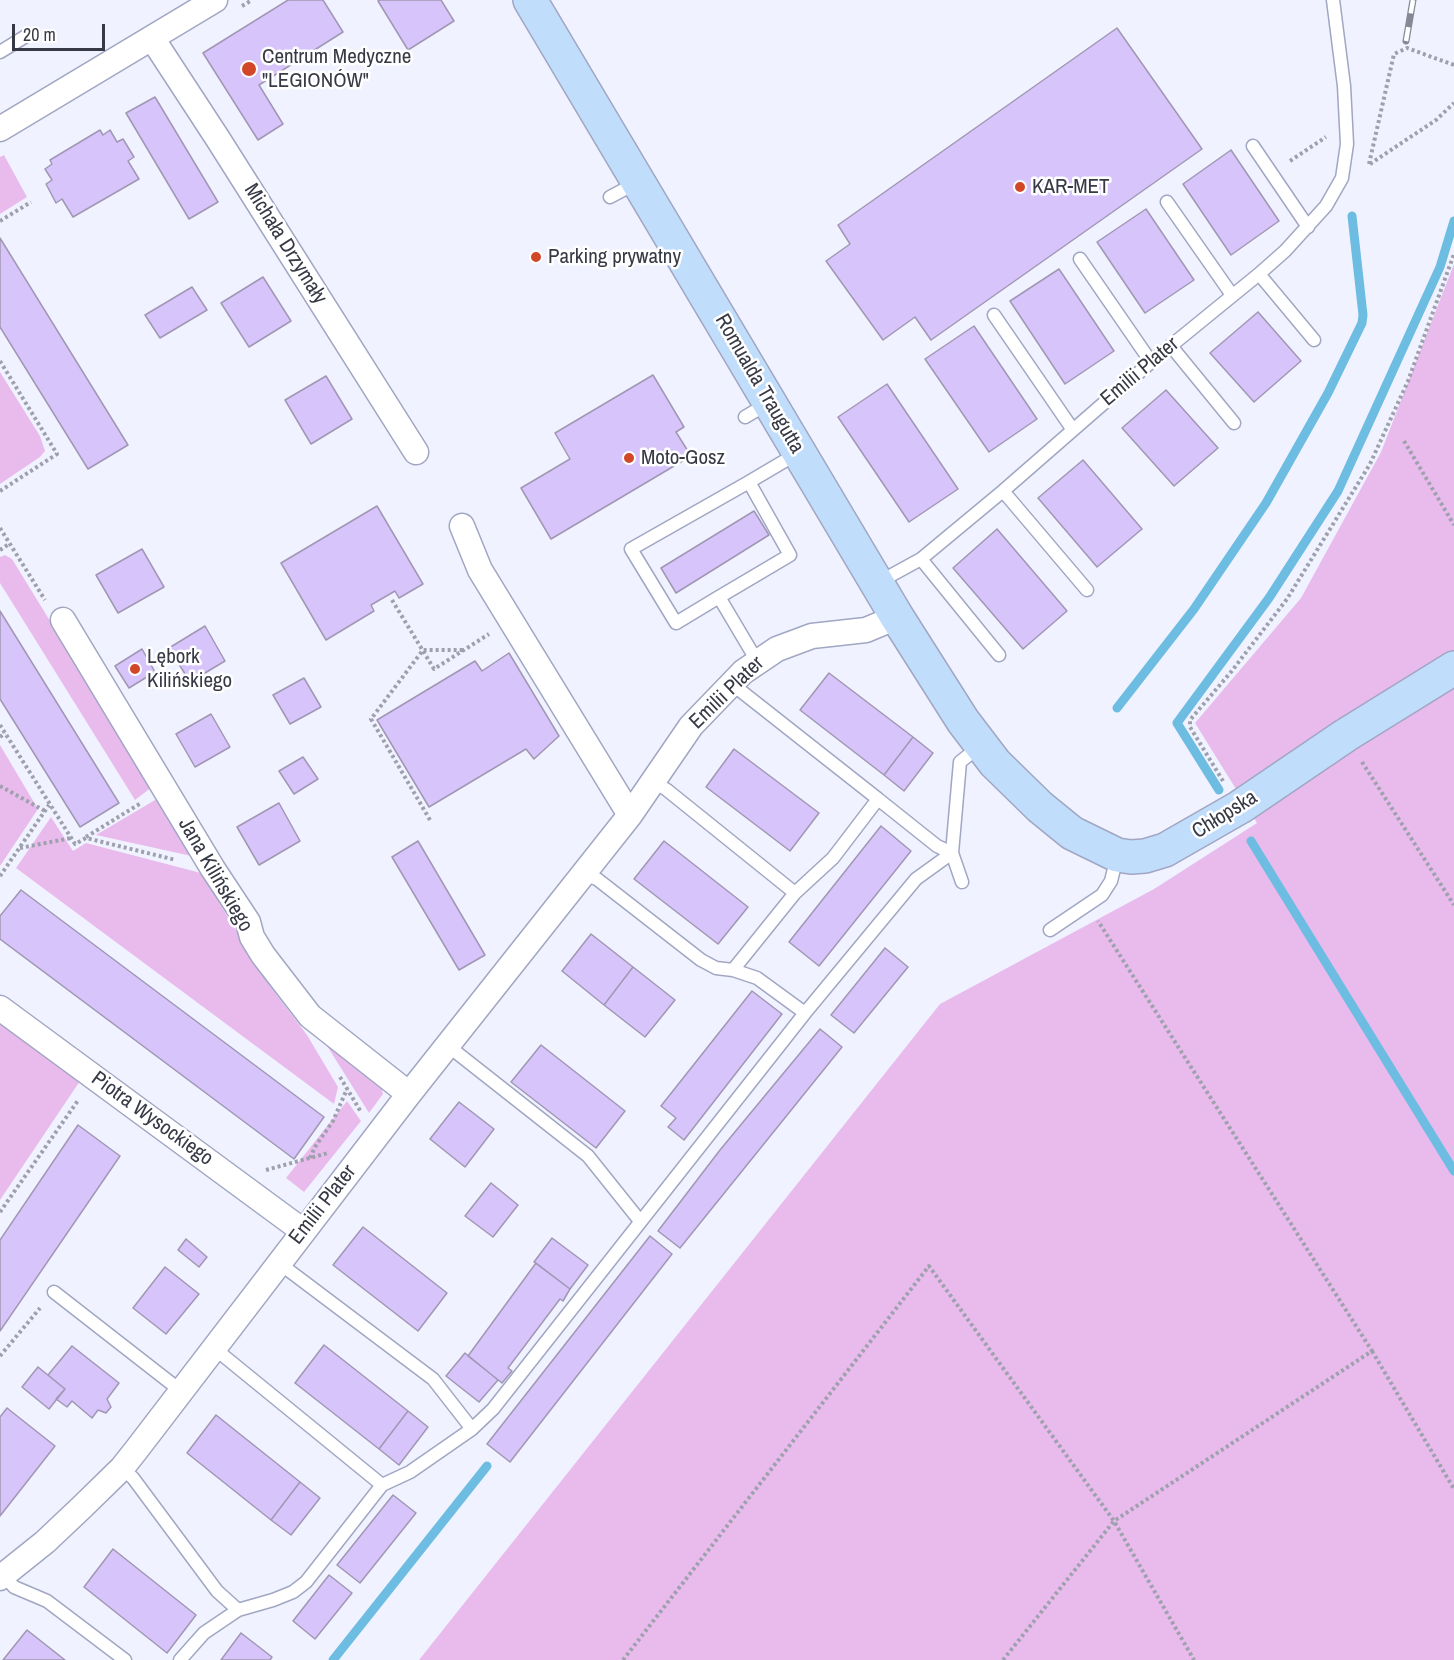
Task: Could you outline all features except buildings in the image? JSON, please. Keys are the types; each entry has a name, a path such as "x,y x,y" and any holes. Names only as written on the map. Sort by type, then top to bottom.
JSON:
{"street":[{"path":"0,129 215,0"},
{"name":"Romualda Traugutta","path":"530,0 639,181 758,409 799,453 897,617 963,721 988,754"},
{"name":"Michała Drzymały","path":"152,38 416,452"},
{"path":"462,526 480,570 630,815"},
{"name":"Emilii Plater","path":"2,1577 45,1542 122,1468 447,1045 630,815 691,726 757,661 795,641 830,633 866,630 897,617"},
{"name":"Jana Kilińskiego","path":"63,620 213,869 248,922 252,937 263,956 310,1016 409,1094"},
{"name":"Chłopska","path":"988,754 1056,821 1087,842 1117,855 1145,856 1165,850 1240,807 1346,735 1454,668"},
{"name":"Piotra Wysockiego","path":"0,1008 303,1231"}],"lane":[{"name":"Emilii Plater","path":"878,583 921,559 1004,491 1151,362 1259,274 1308,227 1326,206 1342,178 1346,164 1347,123 1333,0"},
{"path":"0,52 26,36"},
{"path":"1253,146 1308,227"},
{"path":"610,197 639,181"},
{"path":"1167,202 1232,295"},
{"path":"1080,259 1151,362"},
{"path":"1259,274 1314,340"},
{"path":"994,315 1073,430"},
{"path":"1171,346 1234,423"},
{"path":"749,482 790,555 676,623 631,549 799,453"},
{"path":"1004,491 1086,590"},
{"path":"921,559 999,655"},
{"path":"719,597 757,661"},
{"path":"732,684 936,846 952,853"},
{"path":"962,882 952,853 960,762 988,754"},
{"path":"653,781 795,893"},
{"path":"733,970 795,893 832,858 878,799"},
{"path":"180,1660 204,1633 238,1610 293,1592 306,1581 382,1485 410,1472 472,1429 493,1409 805,1013 916,879 952,853"},
{"path":"1050,930 1107,890 1117,855"},
{"path":"583,874 597,879 701,960 716,968 733,970 758,978 805,1013"},
{"path":"447,1045 588,1156 640,1221"},
{"path":"279,1263 433,1379 472,1429"},
{"path":"54,1292 181,1391"},
{"path":"214,1348 382,1485"},
{"path":"122,1468 133,1478 217,1591 238,1610"},
{"path":"2,1577 14,1587 46,1601 125,1660"}],"path":[{"path":"1369,164 1394,54 1407,48 1454,65"},
{"path":"1342,178 1369,164 1436,120 1454,103"},
{"path":"1274,177 1290,161 1347,123"},
{"path":"0,221 31,202"},
{"path":"1240,807 1190,727 1190,720 1231,672 1287,599 1370,464 1408,381 1454,254"},
{"path":"0,361 57,454 0,491"},
{"path":"1404,441 1454,525"},
{"path":"0,528 55,615 63,620"},
{"path":"0,550 9,544"},
{"path":"392,600 434,669 491,633"},
{"path":"423,650 463,650"},
{"path":"423,650 371,719 430,820"},
{"path":"0,725 75,843 164,788"},
{"path":"0,737 5,734"},
{"path":"1346,735 1454,905"},
{"path":"0,786 45,811"},
{"path":"0,876 49,805"},
{"path":"19,848 71,838"},
{"path":"86,838 213,869"},
{"path":"1088,905 1372,1351 1454,1489"},
{"path":"0,1212 95,1076"},
{"path":"310,1159 315,1147 333,1121 347,1089"},
{"path":"263,1171 331,1152"},
{"path":"623,1660 929,1266 1114,1521 1194,1660"},
{"path":"0,1356 54,1292"},
{"path":"1003,1660 1114,1521 1372,1351"}],"shaded area":[{"path":"4,155 27,197 0,214 0,157"},
{"path":"1454,264 1454,1660 419,1660 940,1004 1154,889 1257,823 1195,723 1301,598 1381,452"},
{"path":"0,372 40,436 45,451 40,457 0,484"},
{"path":"5,555 12,559 152,787 135,800 0,583 0,557"},
{"path":"0,745 38,809 0,866"},
{"path":"160,797 196,857 96,835"},
{"path":"51,817 73,851 86,843 201,873 272,989 307,1035 338,1087 334,1104 16,868"},
{"path":"0,1024 80,1081 0,1200"},
{"path":"324,1041 381,1086 383,1094 369,1113"},
{"path":"347,1101 361,1121 304,1192 286,1178"}],"waterway":[{"path":"1117,708 1194,609 1266,503 1328,393 1362,323 1352,216"},
{"path":"1219,790 1177,723 1269,598 1338,491 1440,267 1454,221"},
{"path":"1251,841 1454,1171"},
{"path":"333,1660 487,1466"}],"railway":[{"path":"1406,41 1413,0"}],"place":[{"name":"Centrum Medyczne \"LEGIONÓW\"","path":"249,69"},
{"name":"KAR-MET","path":"1020,187"},
{"name":"Parking prywatny","path":"536,257"},
{"name":"Moto-Gosz","path":"629,458"},
{"name":"Lębork Kilińskiego","path":"135,669"}]}
